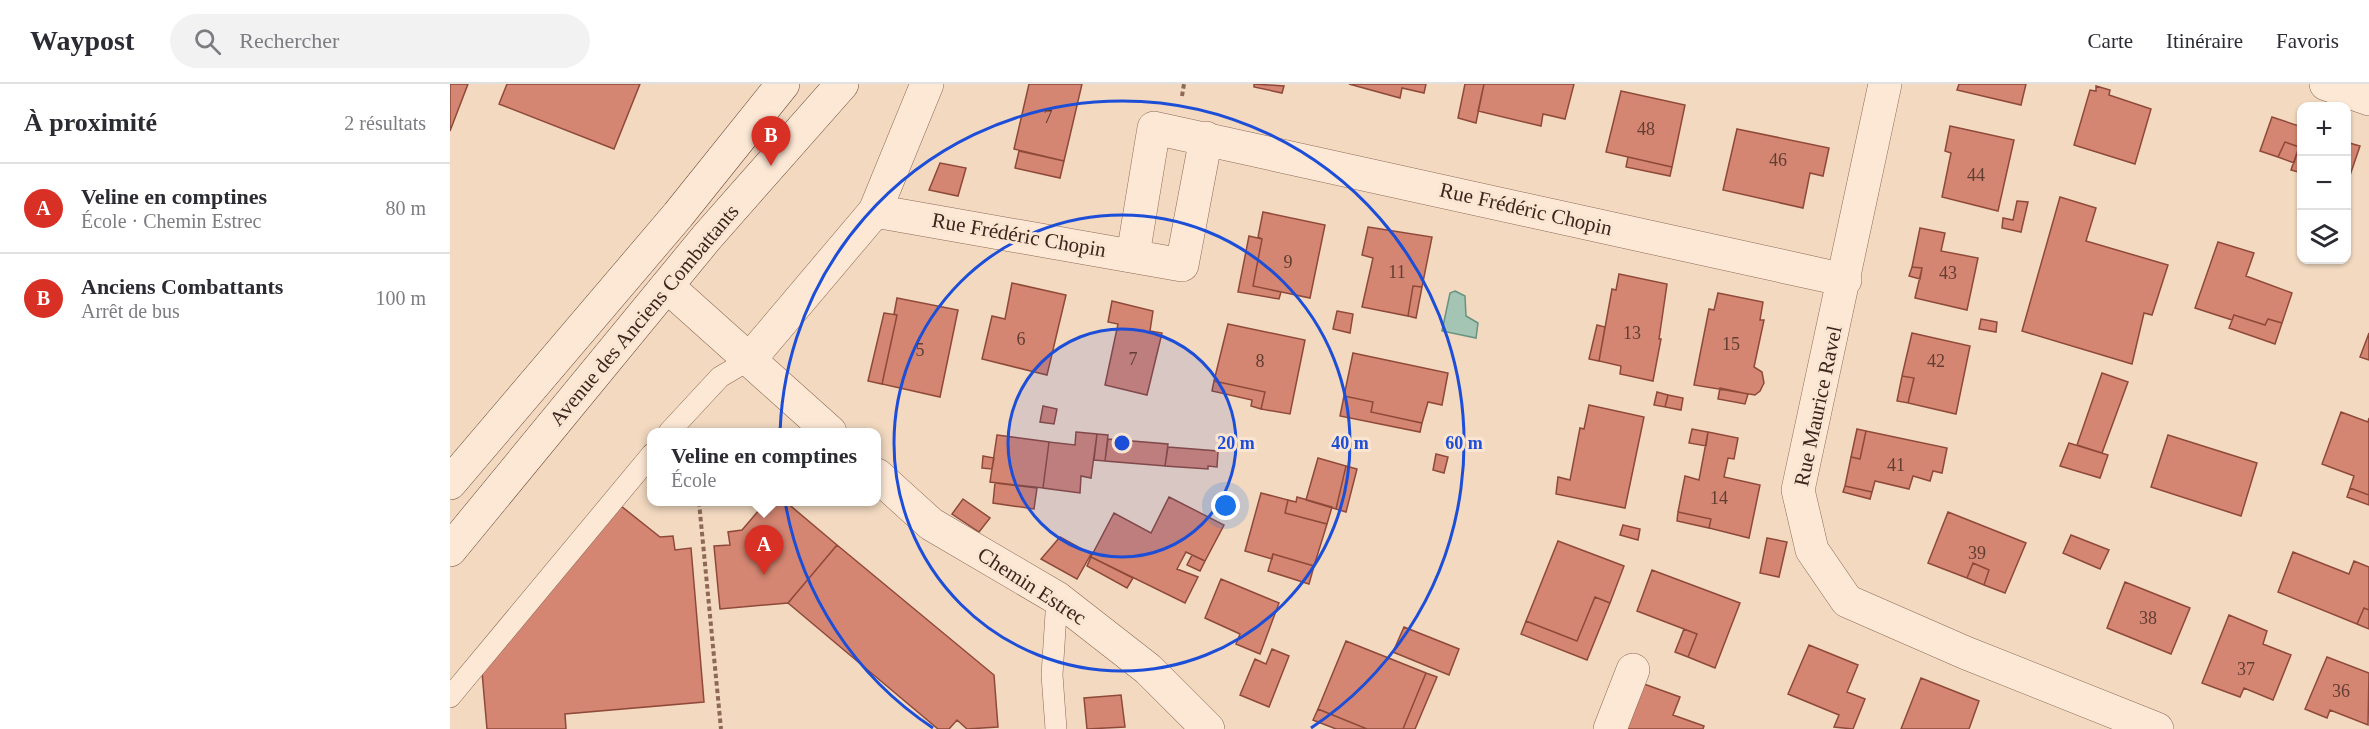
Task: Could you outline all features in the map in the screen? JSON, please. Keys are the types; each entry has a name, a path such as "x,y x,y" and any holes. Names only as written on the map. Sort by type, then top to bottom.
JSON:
{"street":[{"name":"Avenue des Anciens Combattants","path":"450,483 678,214 783,84"},
{"name":"Avenue des Anciens Combattants","path":"450,550 667,286 842,84"},
{"path":"749,360 890,213 927,84"},
{"name":"Rue Maurice Ravel","path":"1885,84 1845,280 1798,490 1812,550 1847,601 1966,653 2157,729"},
{"path":"2326,84 2369,99"},
{"name":"Rue Frédéric Chopin","path":"1133,255 1154,128 1845,280"},
{"name":"Rue Frédéric Chopin","path":"890,213 1182,265 1206,138"},
{"path":"667,286 826,428"},
{"name":"Chemin Estrec","path":"881,479 931,524 1057,598 1148,669 1208,729"},
{"path":"1610,729 1633,670"}],"lane":[{"path":"673,428 720,377 749,360"},
{"path":"450,697 647,459"},
{"path":"1056,729 1052,675 1057,598"}],"path":[{"path":"699,506 721,729"}],"shaded area":[{"path":"1455,291 1465,296 1466,316 1478,323 1476,338 1442,331 1450,293"}],"building":[{"path":"450,84 468,84 450,131"},
{"path":"507,84 640,84 614,149 499,104"},
{"path":"1029,84 1082,84 1064,161 1014,149"},
{"path":"1254,84 1284,86 1282,93 1254,87"},
{"path":"1349,84 1426,84 1424,93 1402,88 1400,98"},
{"path":"1465,84 1484,84 1476,123 1458,118"},
{"path":"1484,84 1574,84 1565,119 1543,114 1541,126 1478,111"},
{"path":"1959,84 2026,84 2021,105 1957,90"},
{"path":"2096,86 2110,90 2109,95 2151,109 2135,164 2074,145 2090,90 2096,91"},
{"path":"1621,91 1685,105 1672,167 1606,152"},
{"path":"2272,117 2297,125 2297,146 2285,142 2278,157 2260,151"},
{"path":"1950,126 2014,140 1998,211 1942,197 1951,153 1945,151"},
{"path":"1737,129 1829,148 1823,176 1810,173 1803,208 1723,190"},
{"path":"2285,142 2297,146 2294,163 2278,157"},
{"path":"2351,143 2360,146 2351,172"},
{"path":"1019,151 1064,161 1060,178 1015,168"},
{"path":"2297,153 2297,172 2291,170"},
{"path":"1628,157 1672,167 1670,176 1626,167"},
{"path":"940,163 966,168 958,196 929,190"},
{"path":"2060,197 2096,208 2086,241 2168,265 2152,315 2144,313 2132,364 2022,331"},
{"path":"2017,201 2028,202 2021,232 2002,228 2003,218 2013,220"},
{"path":"1263,212 1325,225 1310,298 1253,286 1262,239 1258,237"},
{"path":"1368,227 1432,237 1422,287 1413,286 1408,316 1362,307 1373,258 1362,255"},
{"path":"1920,228 1945,233 1941,251 1978,258 1967,310 1915,298 1922,268 1912,267"},
{"path":"1249,236 1262,239 1253,286 1281,292 1279,299 1238,292"},
{"path":"2218,242 2254,253 2246,276 2292,293 2282,323 2268,319 2265,325 2234,315 2232,320 2195,308"},
{"path":"1912,267 1922,268 1920,279 1909,276"},
{"path":"1619,274 1667,284 1659,339 1661,339 1653,381 1620,374 1621,366 1599,361 1612,289 1616,290"},
{"path":"1012,283 1066,295 1047,375 982,359 992,316 1005,319"},
{"path":"1413,286 1422,287 1416,318 1408,316"},
{"path":"1718,293 1763,302 1760,320 1764,320 1754,367 1762,372 1764,383 1755,395 1694,385 1709,309 1714,310"},
{"path":"897,298 958,310 940,397 882,384 897,315 894,314"},
{"path":"1112,301 1153,311 1150,331 1162,333 1147,395 1105,385 1118,324 1108,322"},
{"path":"1337,311 1353,314 1350,333 1333,329"},
{"path":"884,313 897,315 882,384 868,381"},
{"path":"2234,315 2265,325 2268,319 2282,323 2275,344 2229,328"},
{"path":"1981,319 1997,322 1996,332 1979,329"},
{"path":"1228,324 1305,340 1290,414 1261,409 1265,392 1214,381"},
{"path":"1597,325 1605,327 1599,361 1589,359"},
{"path":"1912,333 1970,346 1956,414 1908,403 1914,378 1902,376"},
{"path":"2369,333 2369,360 2360,357"},
{"path":"1353,353 1448,373 1442,405 1428,402 1422,423 1371,412 1373,402 1344,396"},
{"path":"2102,373 2128,382 2102,453 2077,445"},
{"path":"1902,376 1914,378 1908,403 1897,401"},
{"path":"1214,381 1265,392 1261,409 1251,406 1252,400 1212,391"},
{"path":"1720,388 1748,394 1745,404 1718,399"},
{"path":"1657,392 1668,395 1665,407 1654,405"},
{"path":"1668,395 1683,398 1681,410 1665,407"},
{"path":"1344,396 1373,402 1371,412 1422,423 1420,432 1340,416"},
{"path":"1589,405 1644,417 1625,508 1556,494 1558,477 1570,480 1580,428 1584,429"},
{"path":"1043,406 1057,409 1054,424 1040,422"},
{"path":"2341,412 2368,422 2369,418 2369,495 2350,488 2354,476 2322,464"},
{"path":"1692,429 1708,432 1706,446 1689,443"},
{"path":"1857,429 1866,431 1860,459 1851,457"},
{"path":"1866,431 1947,448 1942,473 1933,471 1930,481 1913,476 1909,489 1875,481 1872,492 1845,486 1851,457 1860,459"},
{"path":"1076,432 1097,434 1091,478 1081,476 1080,493 1043,488 1049,442 1075,445"},
{"path":"1708,432 1738,438 1734,459 1728,458 1724,477 1760,485 1749,538 1709,528 1711,519 1678,512 1685,476 1699,480"},
{"path":"1097,434 1108,435 1105,461 1094,460"},
{"path":"997,435 1049,442 1043,488 990,482"},
{"path":"2168,435 2257,463 2241,516 2151,487"},
{"path":"1108,439 1168,444 1165,466 1105,461"},
{"path":"2069,443 2108,455 2100,478 2060,466"},
{"path":"1168,447 1218,451 1217,467 1208,466 1208,469 1165,466"},
{"path":"1436,454 1448,457 1444,473 1433,470"},
{"path":"983,456 994,458 992,469 982,468"},
{"path":"1318,458 1346,466 1336,509 1306,500"},
{"path":"1346,466 1357,469 1346,512 1336,509"},
{"path":"995,483 1037,488 1034,509 993,503"},
{"path":"1845,486 1872,492 1870,499 1843,492"},
{"path":"2350,488 2369,495 2369,505 2347,497"},
{"path":"1261,493 1288,500 1285,513 1327,524 1314,566 1273,554 1272,559 1245,551"},
{"path":"1169,497 1224,525 1205,561 1186,552 1177,569 1198,577 1185,603 1091,557 1114,513 1151,533"},
{"path":"1297,497 1332,507 1327,524 1285,513 1288,500 1296,502"},
{"path":"963,499 990,518 979,532 952,514"},
{"path":"621,506 660,537 673,536 675,550 691,548 704,702 565,714 566,729 487,729 482,672"},
{"path":"763,506 791,506 837,545 788,603 720,609 714,546 730,545 728,532 742,530"},
{"path":"1678,512 1711,519 1709,528 1677,521"},
{"path":"1948,512 2026,543 2005,593 1984,585 1989,570 1973,563 1967,578 1928,563"},
{"path":"1623,525 1640,529 1638,540 1620,535"},
{"path":"2071,535 2109,550 2100,569 2063,553"},
{"path":"1060,537 1091,554 1077,579 1041,559"},
{"path":"1767,538 1787,542 1779,577 1760,573"},
{"path":"1558,541 1624,566 1610,603 1595,597 1577,641 1526,621"},
{"path":"837,545 994,675 998,727 967,729 957,720 949,729 938,729 788,603"},
{"path":"2293,552 2349,574 2354,561 2369,567 2369,610 2364,608 2357,624 2278,592"},
{"path":"1273,554 1314,566 1309,584 1268,571"},
{"path":"1192,555 1205,561 1200,571 1187,565"},
{"path":"1091,557 1133,578 1127,588 1087,566"},
{"path":"1973,563 1989,570 1984,585 1967,578"},
{"path":"1652,570 1740,603 1715,668 1688,657 1697,634 1637,611"},
{"path":"1221,579 1279,603 1260,654 1236,644 1240,634 1205,618"},
{"path":"2125,582 2190,608 2171,654 2107,628"},
{"path":"1595,597 1610,603 1587,660 1521,634 1526,621 1577,641"},
{"path":"2364,608 2369,610 2369,629 2357,624"},
{"path":"2229,615 2267,631 2263,644 2291,655 2273,700 2244,688 2240,697 2202,683"},
{"path":"1404,627 1459,649 1449,675 1393,652"},
{"path":"1684,629 1697,634 1688,657 1675,652"},
{"path":"1346,641 1426,673 1403,729 1367,729 1318,709"},
{"path":"1809,645 1858,665 1847,692 1865,699 1853,729 1834,727 1839,715 1788,694"},
{"path":"1272,649 1289,656 1269,707 1240,695 1255,659 1266,664"},
{"path":"2327,657 2369,673 2368,725 2330,710 2327,718 2305,709"},
{"path":"1426,673 1437,677 1415,729 1403,729"},
{"path":"1921,678 1979,701 1969,729 1901,729"},
{"path":"1644,684 1680,697 1673,715 1704,726 1703,729 1617,729"},
{"path":"1121,695 1125,727 1087,729 1084,698"},
{"path":"1318,709 1367,729 1336,729 1313,720"}],"place":[{"name":"Anciens Combattants","path":"771,166"},
{"name":"Veline en comptines","path":"764,575"}]}
